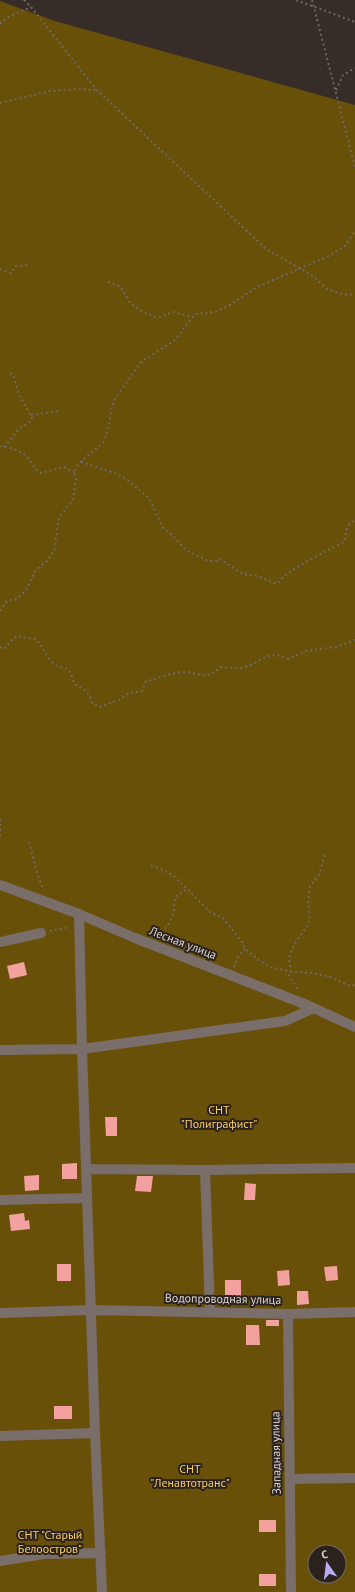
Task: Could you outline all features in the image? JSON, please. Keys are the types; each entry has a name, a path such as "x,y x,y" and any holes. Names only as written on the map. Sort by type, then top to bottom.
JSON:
{"street":[{"name":"Лесная улица","path":"0,885 48,903 79,919 146,942 228,974 311,1007 355,1027"},
{"path":"79,919 90,1310 102,1592"},
{"path":"0,942 41,933"},
{"path":"0,1050 82,1049 286,1021 311,1007"},
{"path":"86,1169 205,1170 355,1168"},
{"path":"205,1170 210,1312"},
{"path":"0,1200 87,1198"},
{"name":"Водопроводная улица","path":"0,1313 90,1310 288,1314 355,1312"},
{"name":"Западная улица","path":"288,1314 291,1592"},
{"path":"0,1436 95,1434"},
{"path":"290,1479 355,1478"},
{"path":"0,1561 44,1554 101,1553"}],"path":[{"path":"24,0 97,90 266,249 313,276 327,289 342,294 355,294"},
{"path":"296,0 314,5 355,22"},
{"path":"312,0 355,167"},
{"path":"0,24 9,16 19,14 31,7"},
{"path":"336,90 343,75 355,68"},
{"path":"0,103 51,91 76,89 97,90"},
{"path":"74,472 81,462 103,443 108,431 112,406 142,361 174,340 195,314 215,312 230,305 257,287 344,247 355,231"},
{"path":"0,269 11,273 15,266 30,265"},
{"path":"108,282 120,286 132,304 143,312 160,318 173,312 192,317"},
{"path":"4,447 19,429 31,421 32,417 19,395 14,377 9,371"},
{"path":"31,415 60,411"},
{"path":"0,446 18,450 28,459 34,468 41,473 64,467 74,472 76,479 73,500 60,518 54,551 46,562 36,570 26,590 17,599 7,601 0,611"},
{"path":"81,462 117,474 129,481 148,498 163,528 186,550 208,561 218,561 220,558 243,574 258,576 274,583 278,583 283,577 320,554 344,542 350,522 355,521"},
{"path":"0,647 4,649 9,646 16,636 36,639 51,661 56,665 64,667 72,673 74,684 81,687 90,695 92,704 99,707 119,700 129,693 142,691 146,681 183,672 204,676 215,673 221,667 241,668 267,656 280,654 289,659 306,651 336,647 355,640"},
{"path":"0,819 0,839"},
{"path":"29,842 37,873 48,897 48,903"},
{"path":"291,972 289,958 295,943 308,925 310,915 308,904 310,886 319,874 325,854"},
{"path":"151,866 161,869 175,877 210,912 223,918 242,942 245,949 260,961 273,968 291,972 313,973 330,977 350,986 355,985"},
{"path":"146,942 171,924 174,915 176,897 187,889"},
{"path":"41,933 79,919"},
{"path":"228,974 235,965 239,955 245,949"},
{"path":"285,970 311,1007"}],"green space":[{"path":"0,1 55,21 355,105 355,1592 0,1592"}],"building":[{"path":"24,962 27,975 10,979 7,966"},
{"path":"105,1117 117,1117 117,1136 106,1136"},
{"path":"77,1163 77,1179 62,1179 62,1164"},
{"path":"39,1175 39,1190 25,1191 24,1176"},
{"path":"137,1176 153,1176 151,1192 135,1191"},
{"path":"245,1183 256,1184 255,1200 244,1200"},
{"path":"24,1213 25,1221 29,1220 30,1229 11,1231 9,1215"},
{"path":"57,1264 71,1264 71,1281 57,1281"},
{"path":"337,1266 338,1280 326,1281 324,1267"},
{"path":"289,1270 290,1285 278,1286 277,1271"},
{"path":"225,1280 241,1280 241,1296 225,1296"},
{"path":"297,1291 308,1291 309,1304 297,1305"},
{"path":"266,1320 279,1320 279,1326 266,1326"},
{"path":"246,1325 259,1325 260,1345 246,1345"},
{"path":"54,1406 72,1406 72,1419 54,1419"},
{"path":"259,1520 276,1520 276,1532 259,1532"},
{"path":"259,1574 276,1574 276,1586 259,1586"}],"park label":[{"name":"СНТ \"Полиграфист\"","path":"219,1117"},
{"name":"СНТ \"Ленавтотранс\"","path":"190,1476"},
{"name":"СНТ \"Старый Белоостров\"","path":"50,1542"}]}
